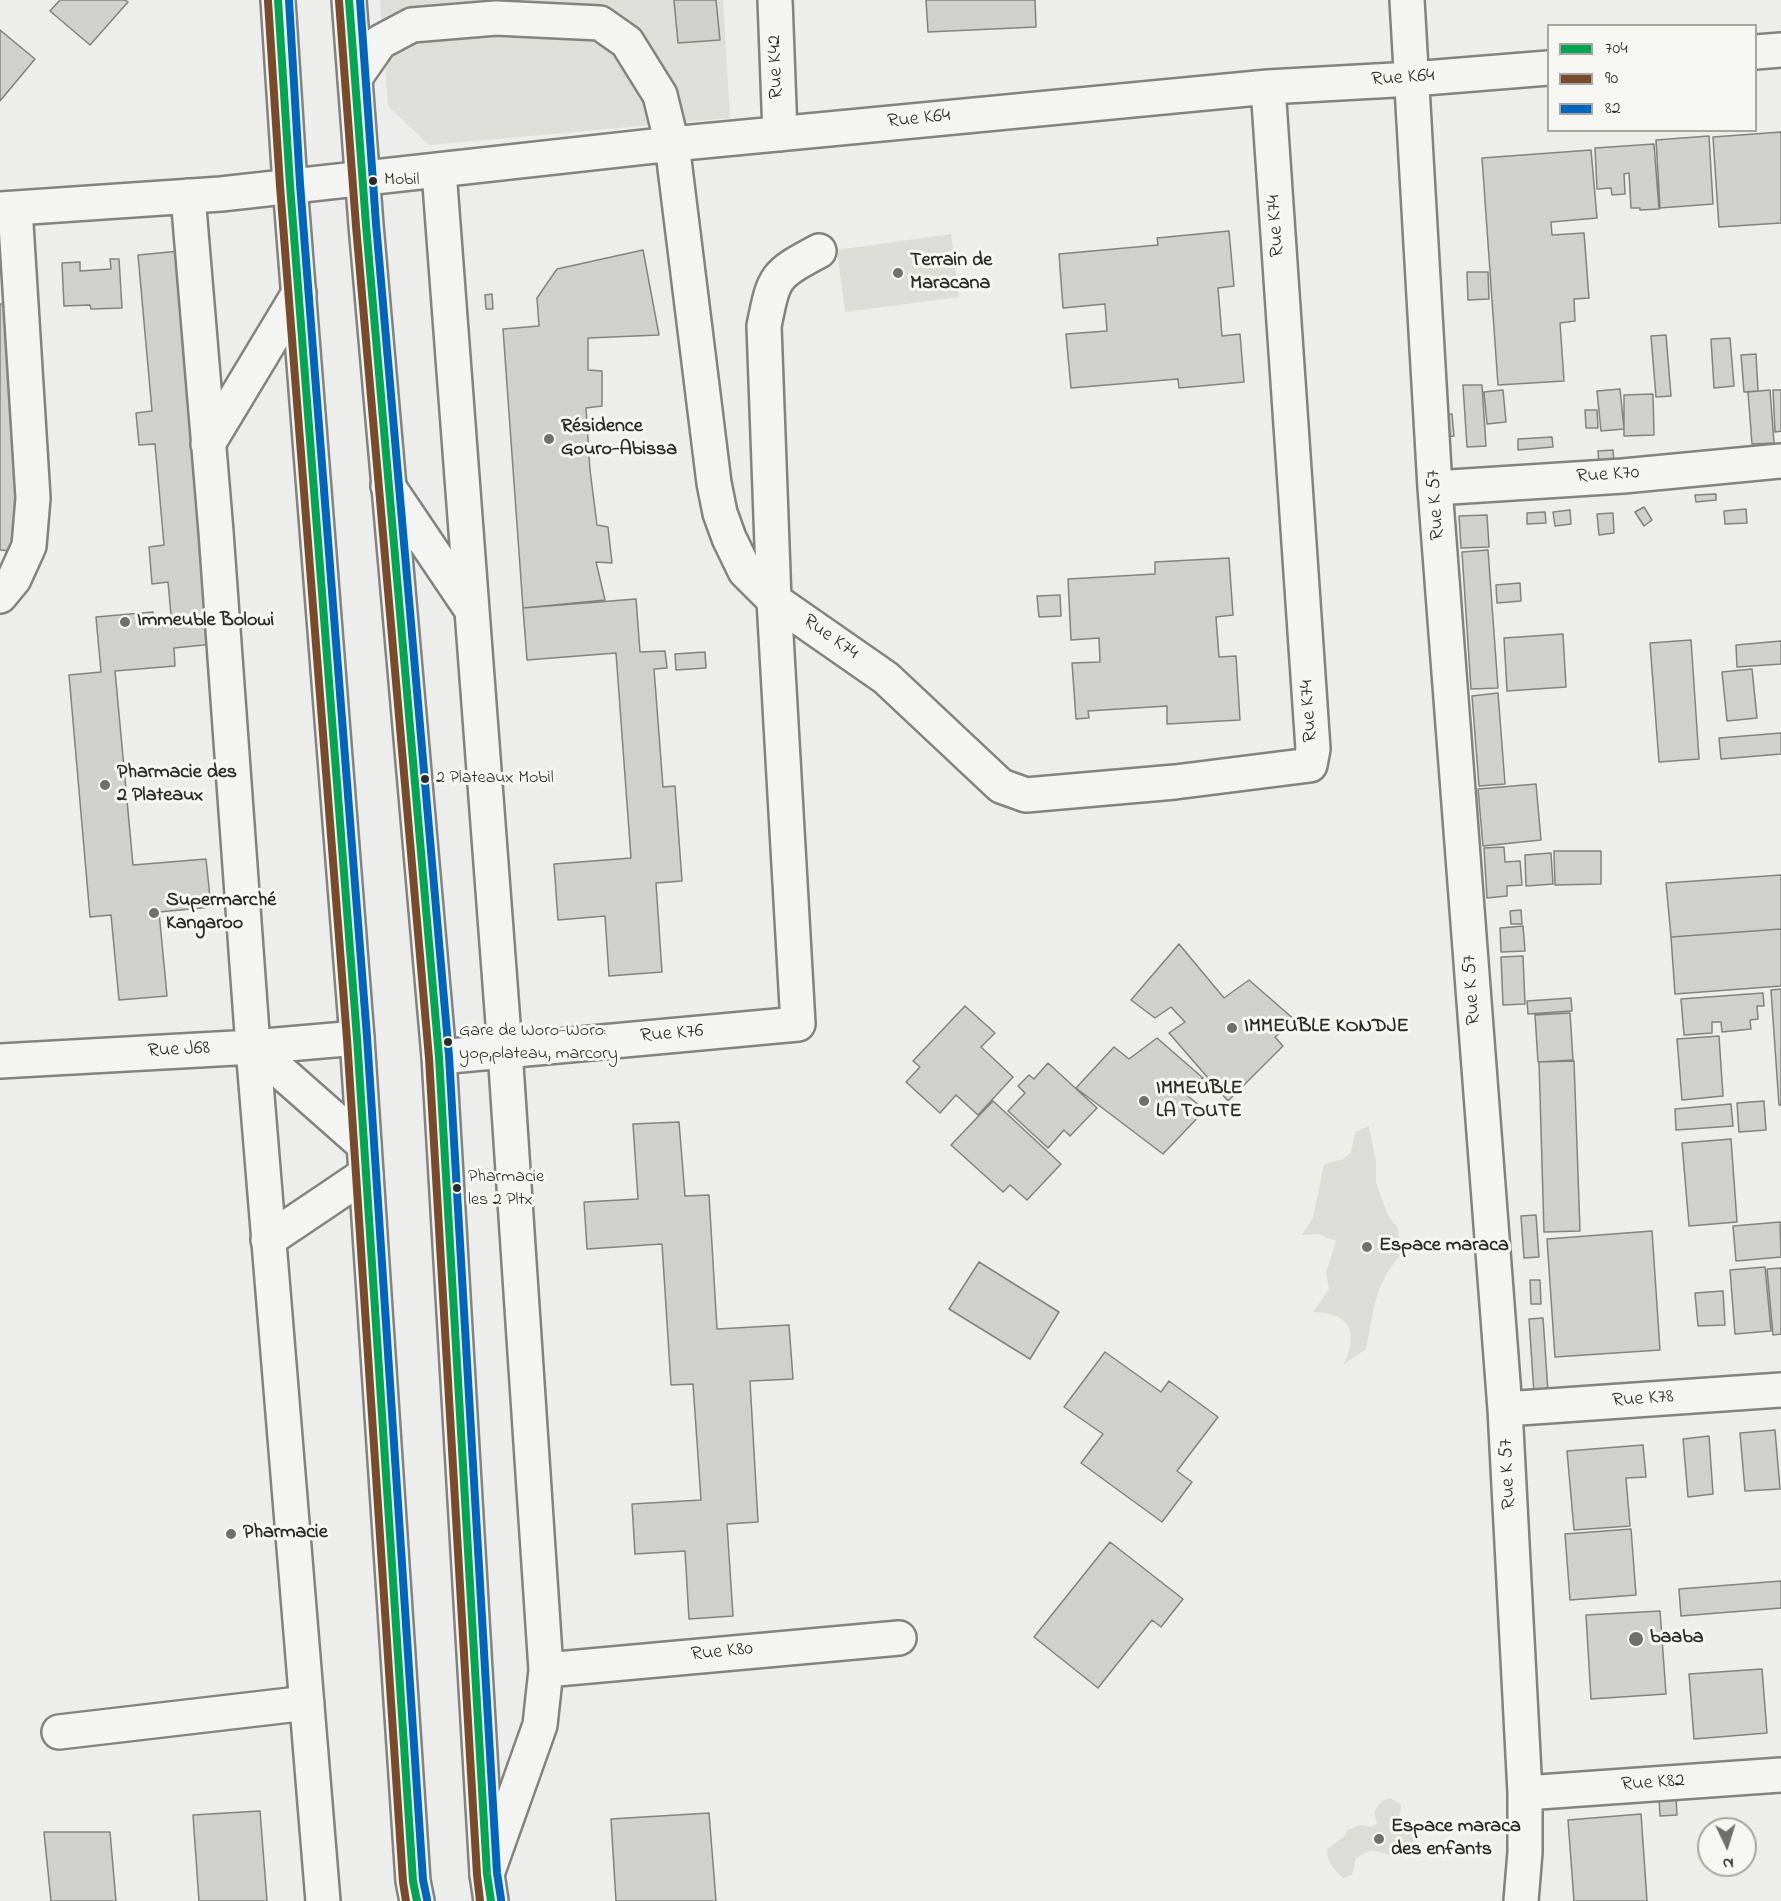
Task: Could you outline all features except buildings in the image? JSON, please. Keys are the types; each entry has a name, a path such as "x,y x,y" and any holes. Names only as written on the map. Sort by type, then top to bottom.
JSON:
{"street":[{"path":"278,0 357,1038 412,1870 417,1901"},
{"path":"349,0 388,486 439,1057 489,1887"},
{"name":"Rue K42","path":"775,0 780,134"},
{"name":"Rue K 57","path":"1407,0 1435,488 1505,1409 1525,1793 1525,1852 1521,1901"},
{"path":"355,78 380,42 411,12 495,9 600,23 627,42 660,95 672,144 720,513 745,571 774,600"},
{"path":"1757,52 1781,50"},
{"name":"Rue K64","path":"8,209 188,196 440,171 672,144 1268,87 1547,68"},
{"name":"Rue K74","path":"774,600 886,678 976,765 1001,786 1015,793 1026,795 1175,782 1310,765 1312,749 1268,87"},
{"path":"440,171 505,1050 546,1670 540,1725 489,1887"},
{"path":"188,196 268,1240 323,1901"},
{"path":"0,596 14,579 29,546 33,498 8,209"},
{"path":"774,600 764,326 772,286 787,268 819,251"},
{"path":"208,444 299,293"},
{"name":"Rue K70","path":"1435,488 1612,476 1781,461"},
{"path":"388,486 472,611"},
{"name":"Rue K76","path":"439,1057 798,1024 774,600"},
{"name":"Rue J68","path":"0,1061 253,1047 357,1038"},
{"path":"253,1047 365,1159"},
{"path":"268,1240 365,1159"},
{"name":"Rue K78","path":"1505,1409 1781,1390"},
{"name":"Rue K80","path":"546,1670 899,1638"},
{"path":"59,1732 307,1703"},
{"name":"Rue K82","path":"1525,1793 1781,1775"}],"shaded area":[{"path":"380,0 723,0 730,118 429,145 388,106"},
{"name":"Terrain de Maracana","path":"951,234 959,297 845,312 837,250"},
{"name":"Espace maraca","path":"1369,1126 1376,1162 1376,1183 1388,1215 1398,1229 1401,1254 1385,1277 1376,1298 1366,1349 1344,1364 1351,1342 1348,1326 1336,1316 1313,1312 1329,1289 1326,1273 1336,1241 1318,1234 1302,1235 1313,1218 1324,1164 1343,1159 1351,1153 1355,1132"},
{"name":"Espace maraca des enfants","path":"1390,1798 1401,1804 1398,1829 1414,1828 1422,1832 1418,1842 1394,1856 1371,1850 1356,1858 1352,1875 1343,1878 1328,1858 1327,1849 1344,1837 1347,1830 1360,1825 1372,1827 1377,1823 1374,1812 1382,1801"}],"transit line":[{"name":"704","path":"278,0 290,185 357,1038 413,1881 417,1901"},
{"name":"82","path":"289,0 300,184 367,1037 423,1880 427,1899"},
{"name":"704","path":"349,0 366,225 439,1057 487,1874 491,1901"},
{"name":"82","path":"360,0 376,224 449,1056 497,1873 501,1899"},
{"name":"90","path":"268,1 280,186 347,1039 406,1901"},
{"name":"90","path":"339,1 356,226 429,1058 480,1901"}],"place":[{"name":"Mobil","path":"373,181"},
{"name":"Terrain de Maracana","path":"898,273"},
{"name":"Résidence Gouro-Abissa","path":"549,439"},
{"name":"Immeuble Bolowi","path":"125,622"},
{"name":"2 Plateaux Mobil","path":"425,779"},
{"name":"Pharmacie des 2 Plateaux","path":"105,785"},
{"name":"Supermarché Kangaroo","path":"154,913"},
{"name":"IMMEUBLE KONDJE","path":"1232,1028"},
{"name":"Gare de Woro-Woro: yop,plateau, marcory","path":"448,1042"},
{"name":"IMMEUBLE LA TOUTE","path":"1144,1101"},
{"name":"Pharmacie les 2 Pltx","path":"457,1188"},
{"name":"Espace maraca","path":"1367,1247"},
{"name":"Pharmacie","path":"231,1534"},
{"name":"baaba","path":"1636,1639"},
{"name":"Espace maraca des enfants","path":"1379,1839"}]}
